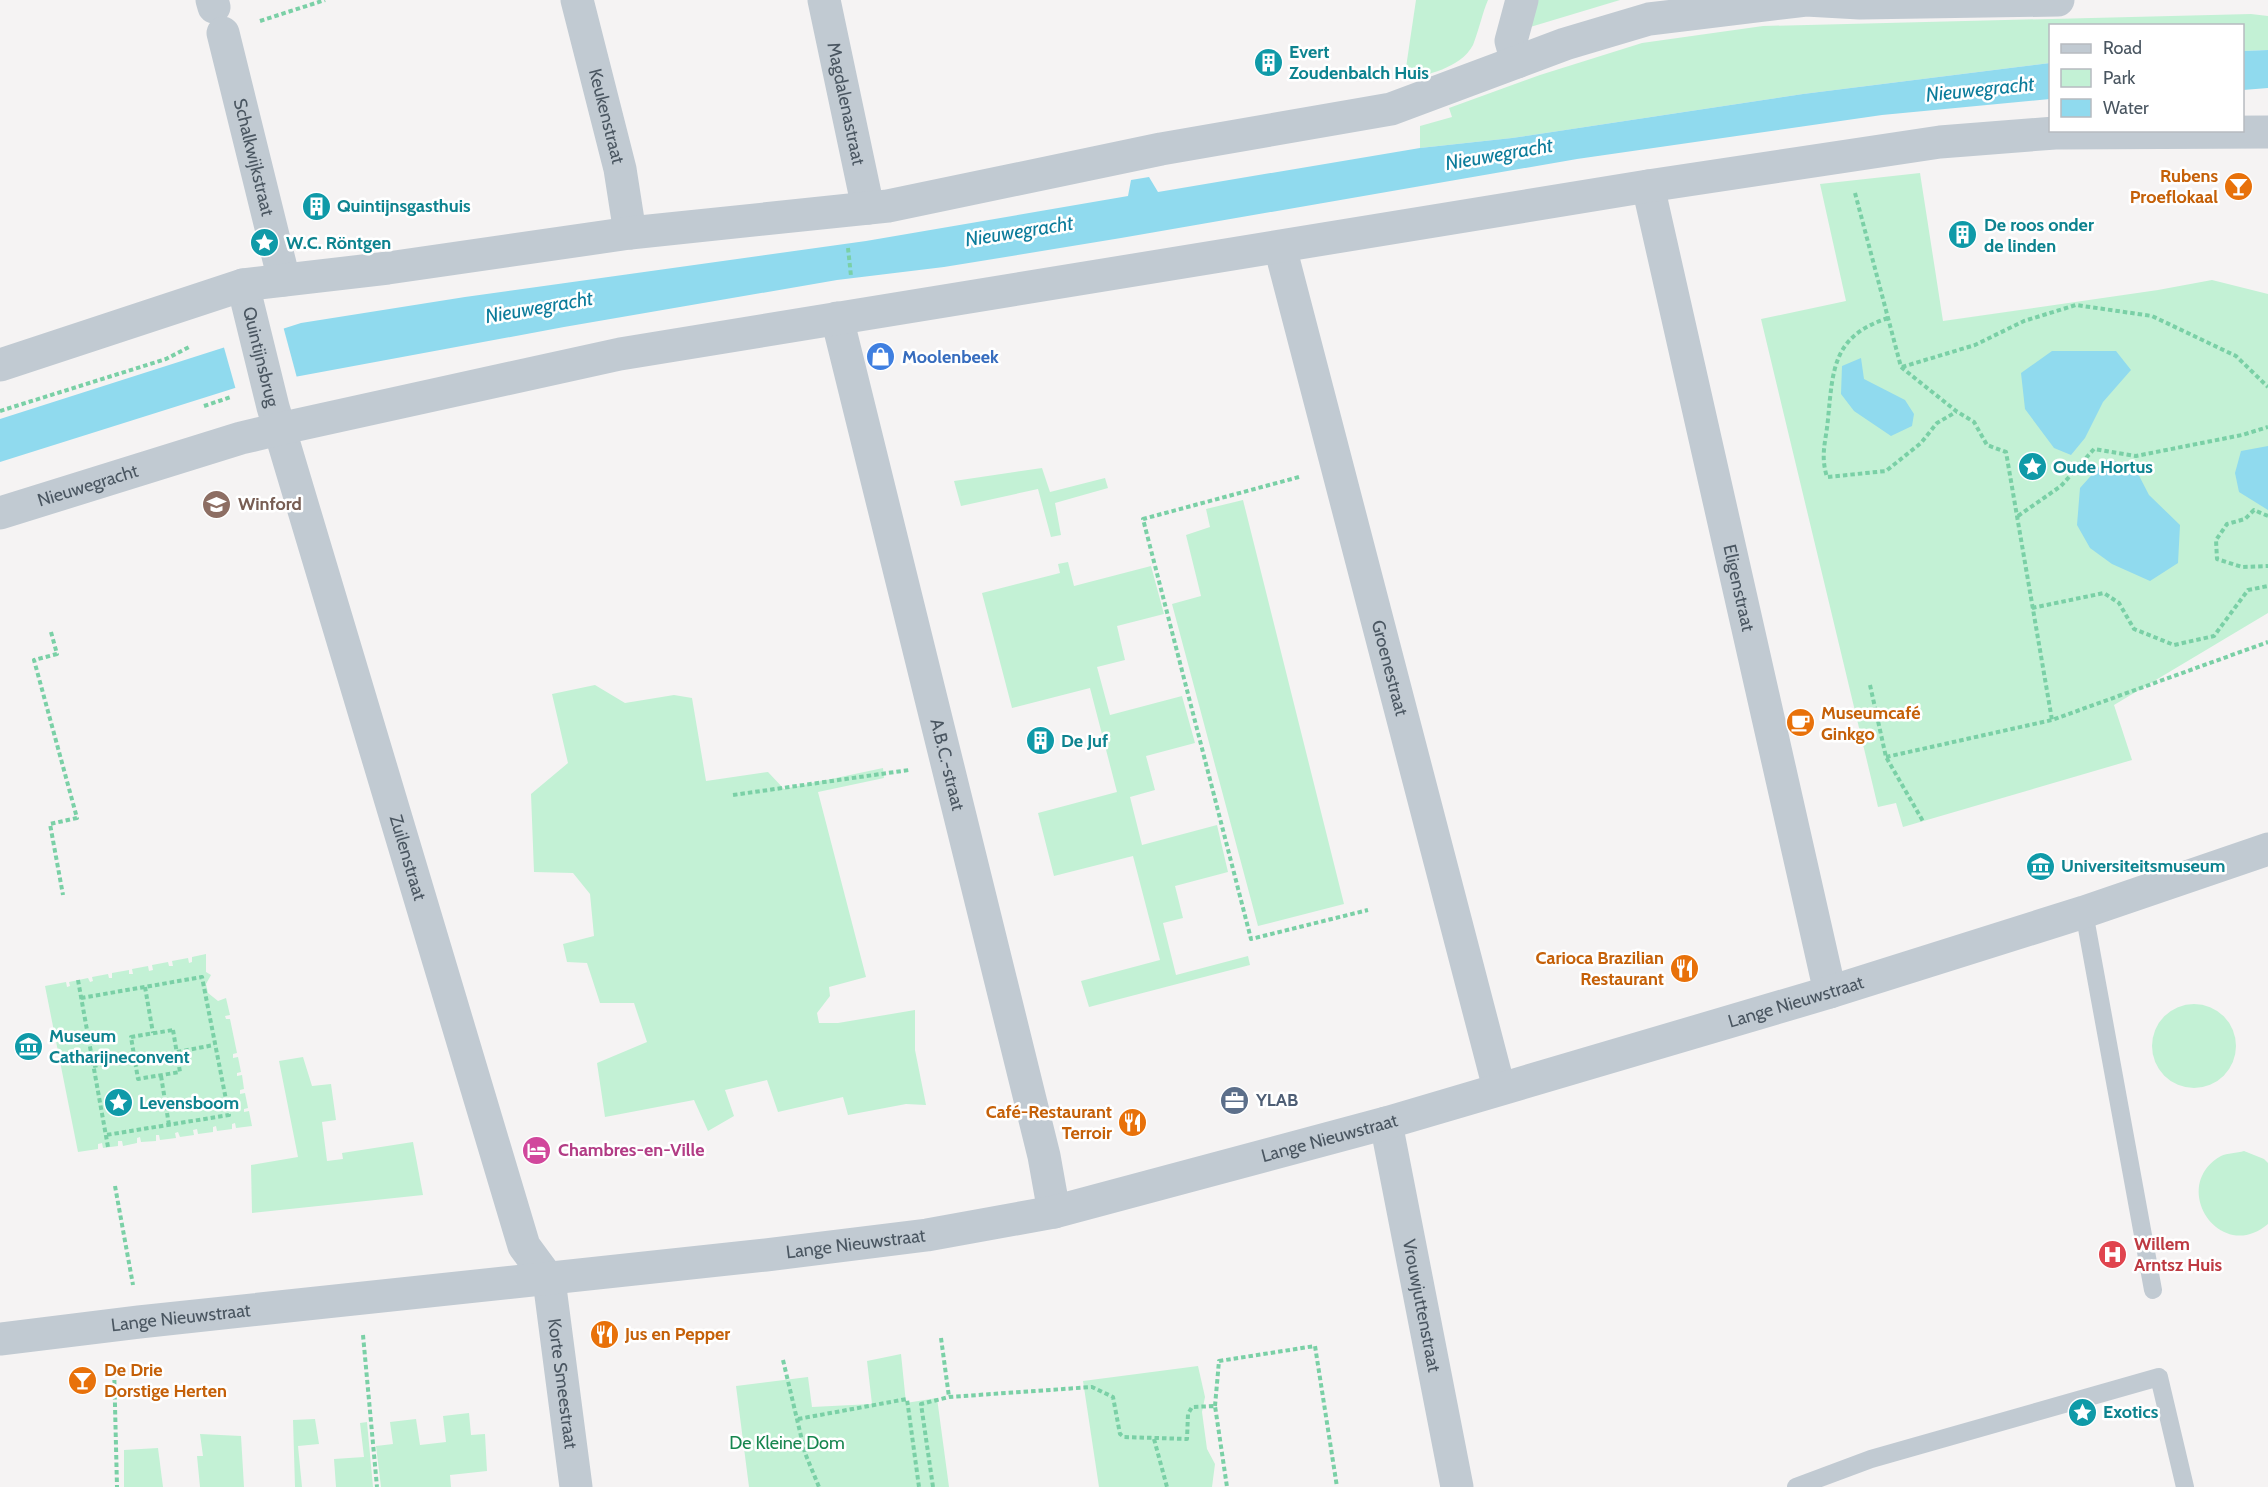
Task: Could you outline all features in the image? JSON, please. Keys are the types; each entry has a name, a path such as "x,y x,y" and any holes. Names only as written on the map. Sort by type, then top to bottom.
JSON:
{"street":[{"name":"Keukenstraat","path":"577,0 620,169 630,233"},
{"name":"Magdalenastraat","path":"824,0 868,208"},
{"path":"1517,62 1511,41 1522,0"},
{"path":"0,365 246,298 284,280 630,233 868,208 962,193 1161,149 1391,109 1517,62 1649,19 1806,0 1860,3 2058,0"},
{"name":"Schalkwijkstraat","path":"216,14 284,280"},
{"name":"Nieuwegracht","path":"0,513 241,438 276,418 620,354 1648,186 1940,142 2055,133 2268,132"},
{"name":"Eligenstraat","path":"1648,186 1830,992"},
{"name":"Groenestraat","path":"1280,247 1499,1088"},
{"name":"Quintijnsbrug","path":"246,298 276,418"},
{"name":"A.B.C.-straat","path":"837,318 1044,1156 1054,1212"},
{"name":"Zuilenstraat","path":"276,418 524,1246 549,1280"},
{"name":"Lange Nieuwstraat","path":"0,1340 126,1323 549,1280 927,1235 1054,1212 1386,1123 1830,992 2084,912 2268,849"},
{"name":"Vrouwjuttenstraat","path":"1386,1123 1457,1487"},
{"name":"Korte Smeestraat","path":"549,1280 576,1487"}],"lane":[{"path":"2084,912 2153,1290"},
{"path":"1796,1487 1871,1460 2159,1377 2185,1487"}],"path":[{"path":"216,14 325,0"},
{"path":"1850,156 1852,182 1901,367 1956,411 1974,422 1987,445 2006,452 2052,720"},
{"path":"848,239 851,285"},
{"path":"1901,367 1976,345 2025,321 2076,305 2151,316 2236,356 2268,387"},
{"path":"1888,318 1864,326 1849,341 1836,361 1830,384 1821,459 1827,477 1886,471 1921,443 1937,423 1956,411"},
{"path":"0,411 154,361 194,344"},
{"path":"2018,516 2061,486 2094,449 2136,456 2242,435 2268,427"},
{"path":"1337,466 1143,519 1157,565 1198,739 1251,939 1368,910"},
{"path":"2268,516 2254,510 2245,519 2227,524 2216,540 2217,560 2242,567 2268,566"},
{"path":"2032,608 2104,593 2119,603 2134,629 2174,645 2214,636 2248,590 2268,586"},
{"path":"51,632 57,654 34,660 77,818 50,824 63,895"},
{"path":"1886,757 2052,720 2268,642"},
{"path":"1870,685 1886,757 1924,823"},
{"path":"733,795 890,774 948,762"},
{"path":"81,998 202,977 229,1115 106,1135"},
{"path":"78,980 108,1147"},
{"path":"145,987 153,1033"},
{"path":"173,1030 177,1052 180,1072 138,1079 131,1037 173,1030"},
{"path":"177,1052 214,1045"},
{"path":"93,1066 134,1059"},
{"path":"161,1076 169,1125"},
{"path":"115,1186 126,1323 117,1487"},
{"path":"362,1298 377,1487"},
{"path":"941,1338 949,1397"},
{"path":"1227,1487 1215,1406 1219,1361 1315,1346 1337,1487"},
{"path":"783,1360 787,1388 798,1419 805,1454 819,1487"},
{"path":"933,1487 921,1404 949,1397 1092,1387 1113,1397 1120,1434 1124,1437 1154,1439 1187,1439 1188,1414 1192,1407 1215,1406"},
{"path":"798,1419 907,1399 919,1487"},
{"path":"1154,1439 1167,1487"}],"green space":[{"path":"1416,0 1488,0 1473,45 1460,60 1433,73 1404,81"},
{"path":"1536,0 1620,0 1527,28"},
{"path":"2251,14 2268,16 2268,50 2244,51 2244,24 2049,24 2049,63 1803,94 1512,138 1420,148 1420,126 1452,117 1449,108 1540,75 1642,43 1763,26"},
{"name":"Oude Hortus","path":"1920,173 1943,321 2212,280 2268,294 2268,613 2114,705 2132,760 1903,827 1896,803 1878,807 1761,319 1846,301 1820,184"},
{"path":"1042,468 1050,492 1105,478 1108,488 1055,503 1061,535 1051,537 1038,489 961,506 954,481"},
{"path":"1243,500 1344,904 1258,926 1172,604 1201,596 1186,535 1210,527 1206,509"},
{"path":"1068,562 1074,586 1151,566 1164,614 1117,626 1125,660 1097,667 1110,715 1182,696 1195,743 1146,756 1155,790 1130,797 1142,845 1217,825 1228,872 1175,886 1183,918 1163,923 1176,975 1248,956 1250,965 1089,1007 1081,981 1160,960 1133,856 1054,876 1038,813 1117,792 1090,688 1012,708 982,593 1060,573 1058,564"},
{"path":"595,685 625,703 674,695 692,698 706,781 768,772 784,789 883,768 884,778 818,792 866,977 829,987 830,996 817,1013 819,1023 838,1023 915,1010 915,1050 926,1105 906,1104 848,1115 843,1097 778,1112 767,1080 725,1090 734,1116 708,1131 694,1100 605,1117 597,1063 647,1042 634,1003 600,1003 587,963 567,962 563,944 594,936 590,894 573,873 534,872 531,794 568,763 552,694"},
{"path":"206,954 206,972 211,975 206,984 208,993 218,1001 226,998 230,1015 225,1016 226,1019 230,1019 237,1053 233,1054 233,1058 238,1057 241,1072 237,1073 237,1076 242,1075 244,1089 240,1090 240,1094 245,1093 248,1108 244,1109 244,1112 249,1111 252,1126 236,1128 235,1123 232,1124 232,1129 217,1131 216,1126 213,1127 213,1132 198,1134 197,1129 193,1130 194,1135 180,1137 178,1132 175,1133 176,1138 160,1140 159,1135 156,1135 156,1141 141,1142 140,1137 137,1138 137,1143 123,1146 122,1141 118,1141 118,1146 103,1148 102,1143 98,1144 98,1149 78,1152 45,986 66,982 67,987 70,986 69,982 88,978 90,982 93,981 92,977 108,974 109,978 112,978 112,973 129,970 129,974 133,974 132,969 148,966 149,971 153,970 152,965 168,962 169,966 173,966 172,961 188,958 189,963 192,962 192,957"},
{"path":"2194,1004 2210,1007 2224,1016 2233,1030 2236,1046 2233,1062 2224,1076 2210,1085 2194,1088 2178,1085 2164,1076 2155,1062 2152,1046 2155,1030 2164,1016 2178,1007"},
{"path":"303,1057 312,1086 331,1084 336,1120 322,1122 327,1161 343,1159 342,1153 413,1142 423,1195 252,1213 251,1165 298,1157 279,1061"},
{"path":"2244,1151 2268,1163 2268,1224 2250,1234 2233,1235 2218,1228 2207,1217 2200,1202 2199,1185 2206,1169 2221,1156"},
{"name":"De Kleine Dom","path":"901,1354 906,1403 937,1398 949,1487 749,1487 736,1386 808,1377 812,1407 872,1404 867,1361"},
{"path":"1198,1366 1205,1397 1202,1412 1207,1449 1215,1464 1212,1487 1099,1487 1083,1381"},
{"path":"469,1413 471,1435 485,1434 487,1471 450,1475 451,1487 381,1487 376,1446 393,1444 390,1422 416,1419 420,1445 446,1442 443,1416"},
{"path":"315,1419 319,1444 298,1446 302,1487 295,1487 293,1420"},
{"path":"367,1422 373,1487 336,1487 334,1459 364,1457 360,1423"},
{"path":"200,1434 241,1436 244,1487 200,1487 197,1456 203,1456"},
{"path":"158,1448 163,1487 124,1487 124,1450"}],"water":[{"path":"2268,50 2268,88 2244,90 2244,51"},
{"path":"2049,63 2049,99 1882,115 1577,159 1121,238 944,267 837,280 564,327 235,388 0,462 0,419 301,323 465,297 866,241 1128,196 1131,180 1149,177 1158,192 1420,148 1512,138 1803,94"},
{"path":"2052,351 2116,351 2131,370 2103,402 2085,438 2071,455 2054,448 2025,409 2021,373"},
{"path":"1861,358 1864,379 1905,400 1914,414 1912,426 1891,436 1854,411 1841,394 1842,366"},
{"path":"2268,446 2268,510 2239,492 2235,473 2241,451"},
{"path":"2105,460 2133,464 2149,495 2180,525 2178,563 2150,581 2112,564 2090,548 2077,525 2080,488"}],"pier":[{"path":"283,326 297,378 236,390 223,344"}],"place":[{"name":"Evert Zoudenbalch Huis","path":"1268,62"},
{"name":"Rubens Proeflokaal","path":"2239,186"},
{"name":"Quintijnsgasthuis","path":"316,206"},
{"name":"De roos onder de linden","path":"1963,235"},
{"name":"W.C. Röntgen","path":"265,243"},
{"name":"Moolenbeek","path":"881,357"},
{"name":"Oude Hortus","path":"2032,467"},
{"name":"Winford","path":"217,504"},
{"name":"Museumcafé Ginkgo","path":"1800,723"},
{"name":"De Juf","path":"1040,741"},
{"name":"Universiteitsmuseum","path":"2040,866"},
{"name":"Carioca Brazilian Restaurant","path":"1685,968"},
{"name":"Museum Catharijneconvent","path":"28,1046"},
{"name":"YLAB","path":"1235,1100"},
{"name":"Levensboom","path":"118,1103"},
{"name":"Café-Restaurant Terroir","path":"1133,1122"},
{"name":"Chambres-en-Ville","path":"537,1150"},
{"name":"Willem Arntsz Huis","path":"2113,1254"},
{"name":"Jus en Pepper","path":"604,1334"},
{"name":"De Drie Dorstige Herten","path":"83,1380"},
{"name":"Exotics","path":"2082,1412"}]}
